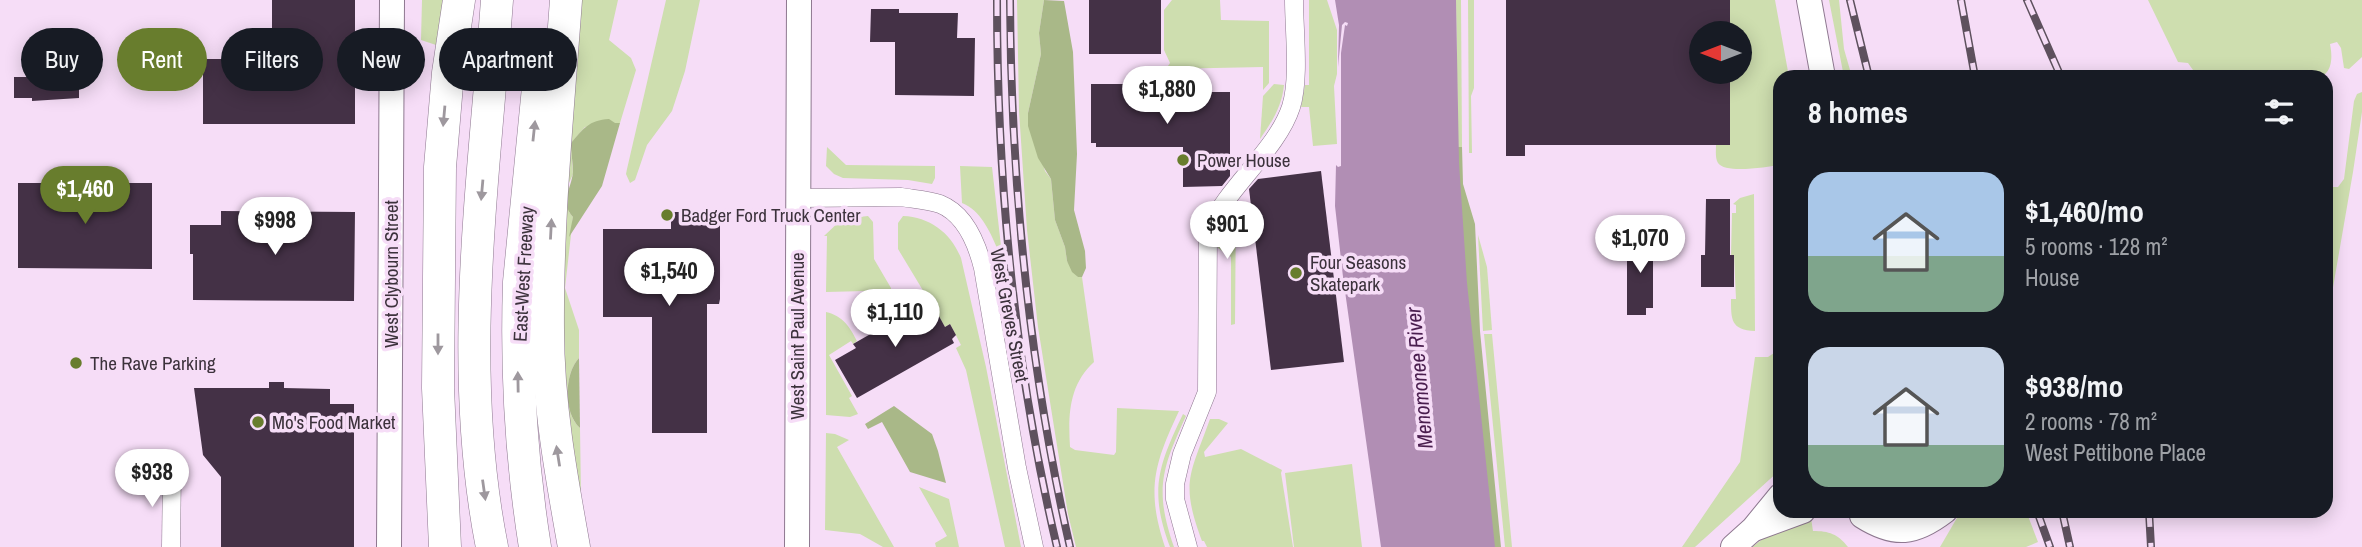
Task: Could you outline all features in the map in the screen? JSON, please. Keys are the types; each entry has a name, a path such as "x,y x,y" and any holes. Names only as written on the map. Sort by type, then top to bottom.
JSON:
{"highway":[{"path":"445,547 438,388 440,167 448,73 459,0"},
{"path":"492,547 476,410 474,307 497,0"},
{"name":"East-West Freeway","path":"535,547 523,453 518,319 519,282 547,0"},
{"path":"566,0 553,186 548,331 554,428 574,547"},
{"path":"564,491 582,547"}],"street":[{"name":"West Clybourn Street","path":"389,547 392,0"},
{"name":"West Saint Paul Avenue","path":"797,547 799,0"},
{"path":"1188,547 1175,499 1175,484 1182,454 1207,392 1208,231 1220,208 1279,130 1292,105 1294,0"},
{"path":"1809,0 1822,70"},
{"name":"West Greves Street","path":"798,198 916,199 940,204 955,214 969,231 983,268 1017,468 1034,547"},
{"path":"171,547 172,470"},
{"path":"1733,547 1753,529 1773,505"},
{"path":"1753,529 1784,518"},
{"path":"1862,518 1879,547"},
{"path":"1867,518 1883,527 1905,531 1928,524 1936,518"},
{"path":"1926,547 1940,518"}],"green space":[{"path":"422,0 443,0 436,45 425,41 425,28 421,28"},
{"path":"578,0 618,0 609,40 631,58 636,70 620,123 585,127 571,143 573,174 569,183 569,212 573,217 565,288 579,330 579,358 570,374 568,403 574,421 580,428 580,503 554,308 571,91 577,91"},
{"path":"666,0 700,0 685,71 672,111 647,145 635,180 630,183 626,174"},
{"path":"1017,0 1044,0 1039,33 1041,54 1028,113 1045,171 1051,179 1055,220 1067,261 1078,277 1082,277 1094,362 1079,380 1075,390 1069,423 1070,447 1114,455 1117,408 1179,411 1159,462 1154,493 1165,547 1076,547 1068,514 1038,327 1027,230 1019,111"},
{"path":"1044,0 1064,1 1073,52 1077,154 1074,210 1085,251 1086,268 1082,277 1072,272 1067,261 1055,220 1051,179 1038,158 1028,126 1028,113 1041,54 1039,33"},
{"path":"1172,0 1220,0 1221,20 1269,21 1269,83 1263,90 1263,67 1166,69 1170,63 1164,50 1164,10"},
{"path":"1309,0 1327,0 1337,30 1337,74 1334,86 1337,144 1313,146 1309,107 1301,107 1305,85 1309,85"},
{"path":"1456,0 1461,0 1462,147 1458,147"},
{"path":"1468,0 1474,0 1472,153 1469,153"},
{"path":"1730,0 1775,0 1788,70 1773,70 1773,166 1737,169 1722,166 1717,161 1716,145 1730,145 1730,84 1752,84 1752,21 1730,21"},
{"path":"1829,0 1839,0 1844,49 1850,70 1843,70"},
{"path":"2148,0 2362,0 2362,57 2349,69 2344,68 2341,48 2337,42 2330,44 2328,70 2193,70 2188,63 2178,62"},
{"path":"1274,84 1284,85 1281,100 1260,139 1263,96"},
{"path":"2362,92 2362,112 2333,288 2333,187 2338,187 2344,179 2357,94"},
{"path":"609,119 620,123 602,186 569,237 573,217 567,206 573,173 571,143 591,123"},
{"path":"827,147 846,165 935,166 935,178 932,184 908,180 843,178 826,166"},
{"path":"1462,147 1463,184 1475,224 1480,331 1501,547 1484,547 1455,149"},
{"path":"960,166 992,167 1001,246 997,248 979,216 962,203"},
{"path":"1754,194 1755,331 1741,329 1734,323 1731,306 1731,299 1736,299 1734,255 1731,255 1732,213 1736,213 1736,205 1733,204 1740,198"},
{"path":"1236,202 1235,324 1231,325 1231,257 1218,248 1224,224"},
{"path":"868,216 873,222 874,259 891,288 891,293 886,296 866,291 826,292 827,236 824,236 842,219"},
{"path":"903,216 922,219 938,228 952,241 961,258 986,367 1021,547 1005,547 966,370 956,348 961,345 950,324 945,327 898,249 898,223"},
{"path":"1478,235 1487,267 1492,330 1483,331"},
{"path":"826,312 845,323 857,341 853,344 851,341 829,355 852,396 849,398 858,414 850,417 826,415"},
{"path":"1484,334 1492,334 1512,547 1505,547"},
{"path":"1773,354 1773,476 1695,547 1682,547 1740,462 1755,357 1768,357"},
{"path":"579,358 580,428 574,421 568,403 570,374"},
{"path":"894,406 932,434 946,483 910,472 882,422 868,429 865,424"},
{"path":"1183,414 1186,416 1171,450 1164,480 1164,510 1174,547 1170,547 1160,510 1159,479 1167,449"},
{"path":"1210,419 1228,423 1204,452 1205,457 1241,449 1282,470 1293,547 1207,547 1202,541 1191,505 1190,479"},
{"path":"826,433 849,440 837,447 894,547 883,547 860,534 825,530"},
{"path":"1352,464 1362,547 1294,547 1285,473"},
{"path":"919,487 949,499 959,547 936,547 935,543 947,536"},
{"path":"1811,518 1813,531 1833,534 1848,547 1752,547 1769,534"},
{"path":"1957,518 2029,518 2038,542 2026,547 1940,547"}],"water":[{"name":"Menomonee River","path":"1335,0 1456,0 1459,163 1467,283 1495,547 1381,547 1335,206 1336,165 1341,166 1341,53 1345,25 1348,23 1342,25 1338,67 1339,25"}],"building":[{"path":"272,0 355,0 355,28 337,28 337,91 355,91 355,124 203,124 207,59 221,59 221,91 323,91 323,28 272,28"},
{"path":"1089,0 1161,0 1161,54 1089,54"},
{"path":"1506,0 1730,0 1730,21 1689,21 1689,84 1730,84 1730,145 1525,145 1525,156 1506,156"},
{"path":"871,9 899,9 899,13 958,13 957,38 975,38 974,96 895,95 895,42 870,42"},
{"path":"14,77 21,77 21,91 79,91 79,98 32,101 32,98 14,98"},
{"path":"1091,84 1167,84 1167,92 1230,92 1230,176 1222,186 1183,187 1183,147 1096,147 1096,143 1091,143"},
{"name":"Four Seasons Skatepark","path":"1321,171 1344,362 1271,370 1249,189 1258,179"},
{"path":"18,183 152,183 152,269 18,268"},
{"path":"1706,199 1730,199 1730,255 1734,255 1734,287 1701,287 1701,255 1705,255"},
{"path":"221,211 355,212 354,301 193,300 190,225 221,225"},
{"path":"671,212 720,212 720,299 719,304 707,304 707,433 652,433 652,317 603,317 603,229 671,229"},
{"path":"1627,237 1653,238 1653,308 1646,308 1646,315 1627,315"},
{"path":"930,300 945,327 950,324 956,335 952,339 954,343 857,398 835,360 856,348 853,344"},
{"path":"269,382 284,382 284,388 330,389 330,404 354,404 354,547 221,547 221,477 203,455 194,388 269,388"}],"railway":[{"path":"997,0 1000,137 1011,275 1030,412 1057,547"},
{"path":"1010,0 1014,138 1025,275 1043,412 1070,547"},
{"path":"1850,0 1867,70"},
{"path":"1961,0 1974,70"},
{"path":"2027,0 2058,70"},
{"path":"2040,518 2050,547"},
{"path":"2064,518 2070,547"},
{"path":"2149,518 2151,547"}],"place":[{"name":"Power House","path":"1183,160"},
{"name":"Badger Ford Truck Center","path":"667,215"},
{"name":"Four Seasons Skatepark","path":"1296,273"},
{"name":"The Rave Parking","path":"76,363"},
{"name":"Mo's Food Market","path":"258,422"}]}
